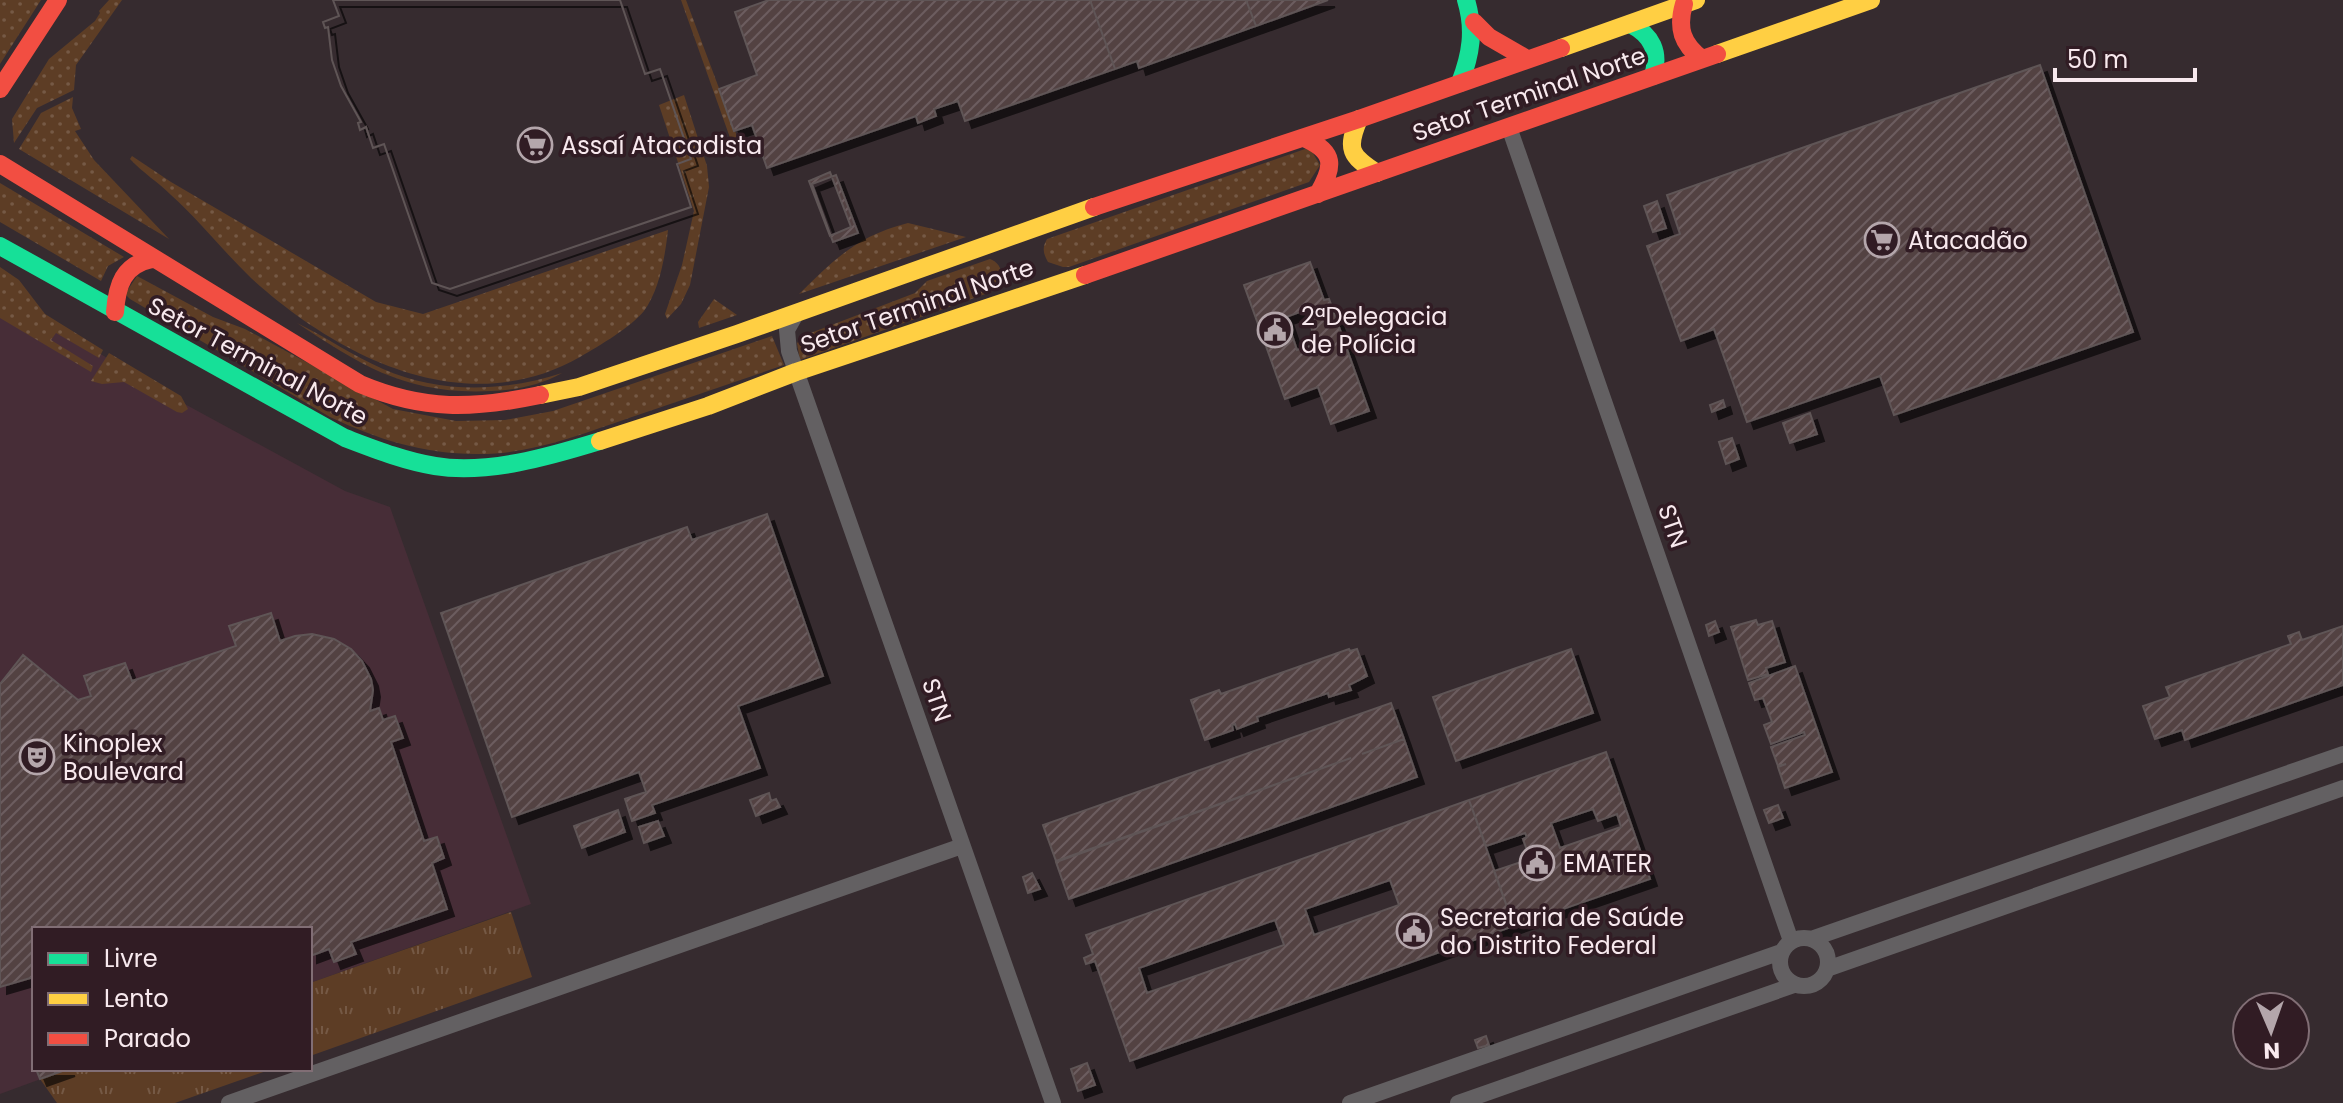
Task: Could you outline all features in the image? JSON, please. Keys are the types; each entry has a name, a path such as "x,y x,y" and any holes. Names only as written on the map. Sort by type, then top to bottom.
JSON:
{"main road":[{"path":"0,89 58,0"},
{"path":"1460,83 1473,44 1474,22 1466,0"},
{"name":"Setor Terminal Norte","path":"0,246 345,438 403,459 437,467 470,468 546,458 708,406 796,372 1318,194 1871,0"},
{"path":"1690,2 1679,16 1679,29 1683,42 1702,59"},
{"name":"Setor Terminal Norte","path":"0,164 360,384 391,397 459,407 496,404 579,387 796,314 991,242 1304,138 1690,2"},
{"path":"1474,22 1489,37 1527,59"},
{"path":"1630,24 1640,28 1654,44 1657,66 1653,76"},
{"path":"1359,119 1352,135 1351,152 1377,173"},
{"path":"1304,138 1323,148 1330,157 1329,176 1318,194"},
{"path":"115,312 116,290 124,271 132,264 152,259"}],"street":[{"name":"STN","path":"1509,127 1786,947"},
{"name":"STN","path":"796,314 787,330 796,372 1053,1103"},
{"path":"1350,1103 1786,947 2343,754"},
{"path":"1458,1103 1794,985 1809,985 1817,982 1827,969 2343,788"},
{"path":"229,1103 962,846"},
{"path":"1811,939 1818,942 1827,955 1827,969"},
{"path":"1786,947 1779,959 1783,974 1794,985"}],"shaded area":[{"path":"0,294 181,402 345,491 390,507 531,904 312,982 312,927 32,927 32,1071 63,1071 0,1094"}],"green space":[{"path":"0,0 41,0 0,64"},
{"path":"109,0 122,0 76,65 74,90 37,108 14,143 12,119 49,59 95,21"},
{"path":"681,0 686,0 741,147 734,149"},
{"path":"684,95 707,166 709,187 690,285 681,304 667,319 665,314 682,265 694,211 659,105"},
{"path":"73,97 72,108 81,129 75,131 94,160 169,239 19,149 41,113"},
{"path":"1305,149 1311,150 1320,165 1309,182 1069,267 1048,262 1045,256 1047,239"},
{"path":"132,156 376,302 423,314 668,230 663,261 658,283 644,311 623,330 580,357 537,376 493,383 449,382 406,372 364,355 286,307 251,278 182,205 130,159"},
{"path":"0,183 124,257 108,266 101,281 0,222"},
{"path":"908,223 966,237 799,294 848,250 890,228"},
{"path":"990,259 1001,270 998,284 991,292 800,360 797,343 808,334 915,293 927,281"},
{"path":"0,267 19,280 45,314 103,350 99,358 56,333 51,340 93,366 91,372 0,318"},
{"path":"137,276 213,317 245,329 393,409 456,421 505,420 553,411 772,336 784,365 535,448 476,454 437,451 383,438 330,417 130,299 125,294"},
{"path":"714,299 737,315 699,328 698,322"},
{"path":"297,323 383,369 427,383 495,387 562,373 537,384 510,389 462,391 435,388 411,383 366,365"},
{"path":"109,353 181,396 188,409 177,412 124,382 102,384 91,381"},
{"path":"511,912 532,977 312,1055 312,982"},
{"path":"62,1071 266,1071 175,1103 57,1103 40,1079"}],"building":[{"name":"Assaí Atacadista","path":"333,0 620,0 645,74 660,69 691,159 677,164 691,207 450,289 432,283 384,144 373,148 366,127 360,130 358,123 361,122 341,86 332,60 328,27 325,28 323,22 339,16"},
{"name":"Assaí Atacadista","path":"333,0 620,0 645,74 660,69 691,159 677,164 691,207 450,289 432,283 384,144 373,148 366,127 360,130 358,123 361,122 341,86 332,60 328,27 325,28 323,22 339,16"},
{"path":"769,0 1090,0 1115,69 965,121 958,101 934,109 936,116 918,123 916,116 767,168 752,125 734,131 719,89 757,75 735,12"},
{"path":"1090,0 1246,0 1256,26 1139,68 1137,61 1115,69"},
{"path":"1246,0 1328,0 1256,26"},
{"name":"Atacadão","path":"2040,65 2133,332 1894,415 1880,376 1747,422 1714,329 1681,341 1647,246 1680,234 1667,195"},
{"path":"830,172 851,227 830,236 809,181"},
{"path":"836,175 858,233 833,242 812,184"},
{"path":"1657,201 1666,228 1653,232 1644,206"},
{"name":"2ªDelegacia de Polícia","path":"1310,262 1324,300 1329,299 1369,411 1331,424 1318,387 1285,399 1244,285","holes":["1305,310 1317,344 1297,350 1286,317"]},
{"path":"1723,400 1725,407 1712,412 1710,405"},
{"path":"1810,413 1817,434 1790,443 1783,423"},
{"path":"1732,438 1739,459 1726,464 1719,442"},
{"path":"767,514 823,676 738,706 760,768 652,805 655,813 632,821 625,799 646,792 639,772 512,817 441,613 687,527 692,540"},
{"path":"271,613 280,641 312,634 334,639 351,649 362,661 373,690 370,711 379,708 383,720 395,716 403,738 391,742 424,841 437,837 444,858 432,863 447,909 351,942 356,954 334,962 329,949 312,955 312,927 32,927 32,978 0,987 0,684 23,655 78,700 91,696 84,676 125,663 132,681 236,646 229,626"},
{"path":"1756,620 1758,625 1772,621 1785,662 1766,668 1768,674 1748,680 1731,627"},
{"path":"1715,621 1719,632 1709,636 1706,625"},
{"path":"2343,626 2343,685 2185,740 2182,730 2155,739 2143,706 2170,697 2166,687 2291,644 2288,636 2299,632 2302,640"},
{"path":"1349,649 1357,649 1367,676 1349,685 1351,690 1329,697 1328,693 1257,717 1258,721 1237,729 1235,724 1232,725 1233,730 1205,740 1191,700 1219,690 1221,694"},
{"path":"1571,649 1593,713 1456,761 1433,697"},
{"path":"1795,666 1832,772 1785,788 1778,767 1786,764 1778,766 1771,747 1805,735 1804,732 1771,744 1764,725 1772,722 1763,698 1755,700 1749,683"},
{"path":"1391,703 1417,777 1069,899 1056,862 1351,758 1056,861 1043,825"},
{"path":"1606,752 1650,879 1514,926 1494,871 1530,859 1523,839 1527,837 1525,833 1486,846 1469,800","holes":["1593,809 1598,821 1617,814 1621,827 1560,848 1551,823"]},
{"path":"769,793 771,801 776,799 780,807 756,816 750,800"},
{"name":"Secretaria de Saúde do Distrito Federal","path":"1469,800 1514,926 1130,1061 1095,961 1086,964 1084,958 1093,954 1086,935","holes":["1390,880 1399,905 1314,935 1305,909","1275,920 1284,945 1147,993 1139,968"]},
{"path":"1778,805 1783,818 1769,823 1764,810"},
{"path":"618,810 625,832 582,848 574,826"},
{"path":"658,821 664,836 644,843 639,827"},
{"path":"1032,873 1040,889 1028,893 1023,877"},
{"path":"1486,1036 1489,1045 1478,1048 1475,1040"},
{"path":"1087,1063 1095,1085 1078,1091 1071,1069"},
{"path":"37,1071 62,1071 40,1079"}],"traffic: fast":[{"path":"1460,83 1470,42 1466,0"},
{"path":"1630,24 1644,33 1652,45 1655,52 1653,76"},
{"path":"0,246 345,438 389,454 435,466 476,468 540,458 600,441"}],"traffic: slow":[{"path":"1561,48 1696,0"},
{"path":"1717,54 1871,0"},
{"path":"1359,119 1353,151 1361,162 1377,173"},
{"path":"540,395 579,387 737,334 1094,207"},
{"path":"600,441 1085,275"}],"traffic: jam":[{"path":"0,89 58,0"},
{"path":"1684,4 1681,21 1683,35 1702,59"},
{"path":"1474,22 1489,37 1527,59"},
{"path":"1094,207 1561,48"},
{"path":"1085,275 1717,54"},
{"path":"1304,138 1322,149 1329,161 1327,175 1318,194"},
{"path":"0,164 360,384 406,399 449,405 493,403 540,395"},
{"path":"115,312 123,278 134,266 152,259"}],"place":[{"name":"Assaí Atacadista","path":"535,145"},
{"name":"Atacadão","path":"1882,240"},
{"name":"2ªDelegacia de Polícia","path":"1275,330"},
{"name":"Kinoplex Boulevard","path":"37,757"},
{"name":"EMATER","path":"1537,863"},
{"name":"Secretaria de Saúde do Distrito Federal","path":"1414,931"}]}
